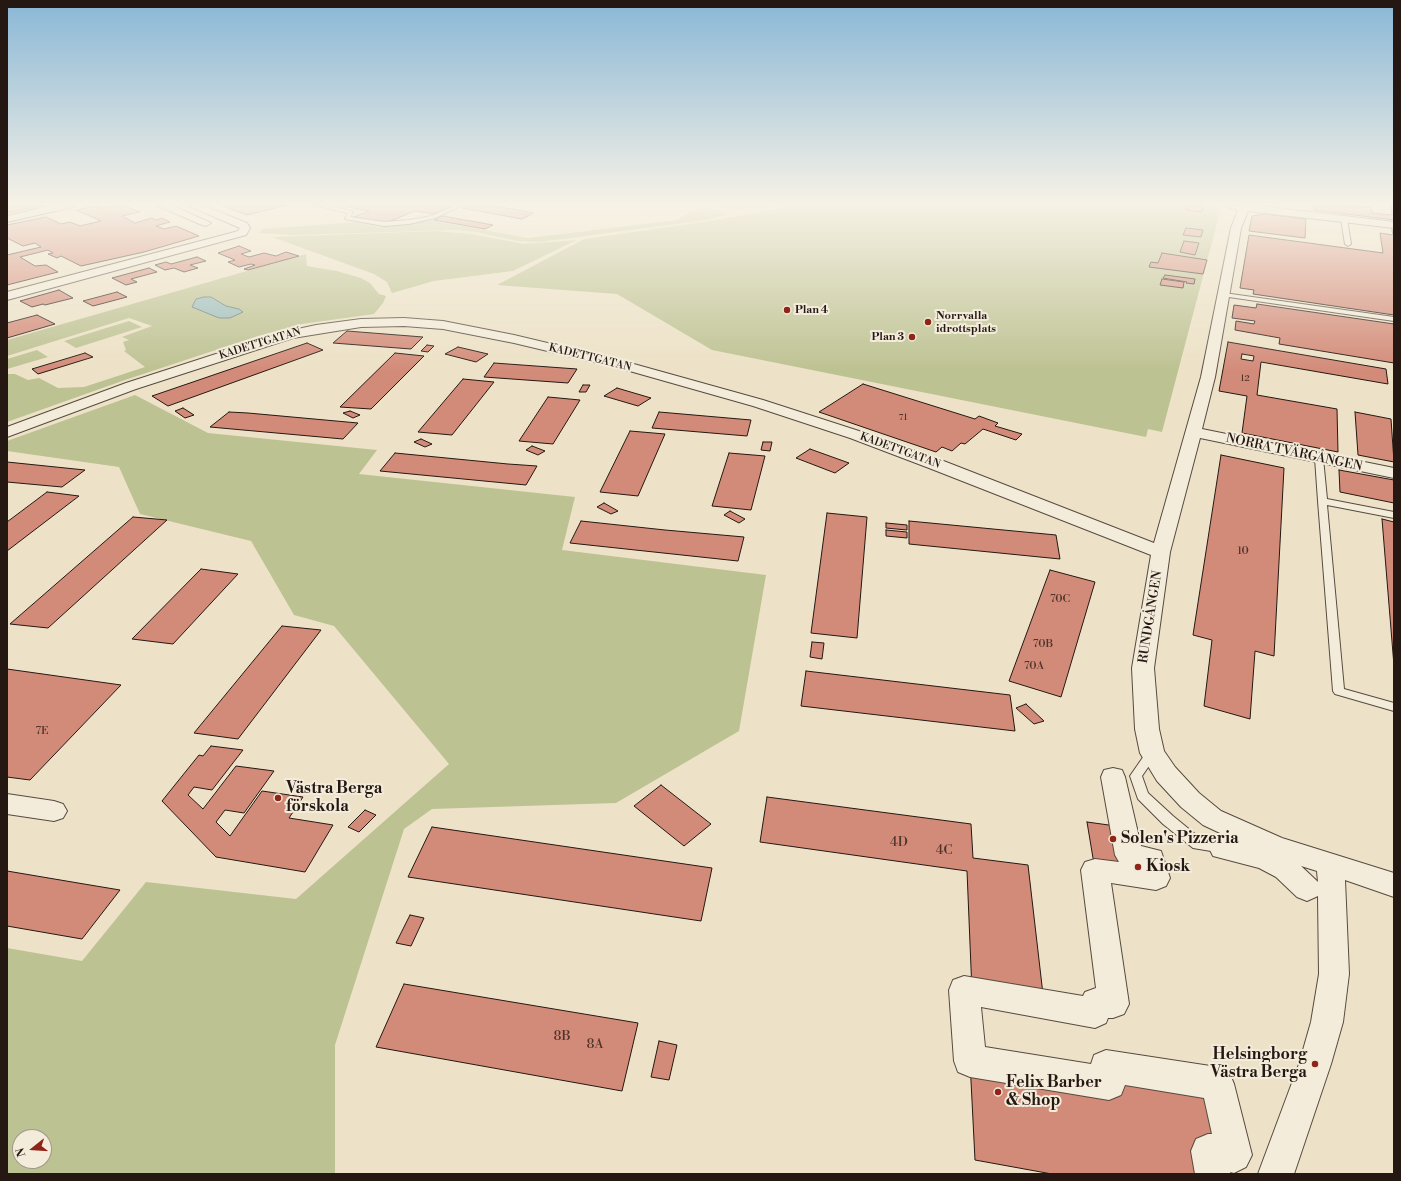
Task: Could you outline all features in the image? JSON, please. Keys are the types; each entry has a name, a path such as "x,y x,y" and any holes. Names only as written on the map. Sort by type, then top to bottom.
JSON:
{"street":[{"path":"7,296 126,260"},
{"name":"RUNDGÅNGEN","path":"1230,260 1208,377 1195,432 1161,552 1143,668 1147,729 1152,753 1166,774 1190,800 1212,818 1274,846 1394,886"},
{"name":"KADETTGATAN","path":"7,432 131,386 289,335 316,329 361,323 404,322 443,325 514,339 622,365 758,403 856,435 935,464 1161,552"},
{"name":"NORRA TVÄRGÅNGEN","path":"1195,432 1394,473"},
{"path":"1113,778 1130,855 1151,859 1156,878 1095,870 1113,1004 1096,1002 1095,1013 964,990 970,1061 1109,1083 1106,1066 1217,1084 1234,1156 1208,1151 1213,1174"},
{"path":"7,804 54,811"},
{"path":"1222,848 1265,858 1286,870 1306,889"},
{"path":"1276,1174 1315,1064 1327,1022 1334,974 1331,865"}],"lane":[{"path":"1224,295 1394,319"},
{"path":"1319,458 1339,691 1394,707"},
{"path":"1322,501 1394,515"},
{"path":"1152,753 1136,776 1143,796 1168,820 1198,844 1222,848 1248,834"}],"green space":[{"path":"285,260 307,260 307,266 337,271 361,278 370,283 379,294 386,296 383,303 374,314 302,324 258,336 125,380 7,422 7,374 15,374 28,380 39,378 58,388 84,387 145,367 124,351 126,350 123,342 129,340 122,337 152,326 129,318 7,356 7,340"},
{"path":"336,260 535,260 513,271 434,281 392,293 387,282 374,274"},
{"name":"Norrvalla idrottsplats","path":"544,260 1207,260 1162,432 1148,429 1146,437 712,350 617,294 497,285"},
{"path":"129,321 142,327 76,348 64,341"},
{"path":"37,350 48,357 7,369 7,359"},
{"path":"135,395 208,433 377,450 359,474 575,497 562,550 766,575 739,731 616,803 432,809 404,829 335,1045 335,1174 7,1174 7,948 82,961 146,882 296,899 449,764 334,626 294,615 251,541 140,514 119,467 7,451 7,441"}],"water":[{"path":"211,297 226,306 239,309 243,312 230,318 219,318 192,307 196,299"}],"building":[{"path":"7,260 25,260 35,266 46,265 58,272 7,285"},
{"path":"69,260 107,260 81,266"},
{"path":"185,260 206,261 190,265 198,268 184,272 174,268 165,270 155,265 166,262 171,264"},
{"path":"235,260 284,260 248,270 244,269 255,265 251,264 239,267 228,262"},
{"path":"1159,260 1207,260 1203,274 1149,267 1151,262 1158,263"},
{"path":"1245,260 1394,260 1394,315 1253,294 1254,290 1240,288"},
{"path":"149,268 157,272 131,279 137,282 126,285 112,278"},
{"path":"1165,275 1195,279 1194,284 1163,278"},
{"path":"1162,279 1184,282 1183,288 1160,285"},
{"path":"59,290 73,298 32,307 20,301"},
{"path":"117,292 127,297 93,306 83,301"},
{"path":"1257,304 1394,324 1394,363 1279,344 1280,338 1235,330 1236,321 1254,324 1255,321 1232,318 1234,305 1256,308"},
{"path":"37,315 55,324 7,338 7,323"},
{"path":"347,331 423,337 411,349 333,343"},
{"path":"1228,342 1386,369 1388,384 1261,362 1257,395 1337,409 1338,452 1242,433 1247,396 1219,391","holes":["1242,354 1254,356 1253,361 1241,359"]},
{"path":"307,343 323,350 168,406 152,396"},
{"path":"427,345 434,346 428,352 421,351"},
{"path":"458,347 488,354 476,362 445,354"},
{"path":"85,353 93,357 38,374 32,369"},
{"path":"395,353 424,356 371,409 340,407"},
{"path":"494,363 577,369 568,383 484,377"},
{"path":"463,379 494,382 452,435 418,432"},
{"path":"863,384 975,419 979,416 998,423 995,426 1022,434 1016,440 983,429 965,444 961,443 952,451 942,447 936,452 819,412"},
{"path":"583,385 590,385 586,392 579,392"},
{"path":"617,388 651,398 638,406 604,396"},
{"path":"548,397 580,400 553,444 519,441"},
{"path":"183,408 194,415 185,418 175,411"},
{"path":"350,411 360,415 353,418 343,413"},
{"path":"229,412 358,423 343,439 210,427"},
{"path":"659,412 751,420 747,436 652,428"},
{"path":"1355,412 1391,419 1394,462 1358,455"},
{"path":"630,431 665,434 638,496 600,492"},
{"path":"421,439 432,444 425,447 414,442"},
{"path":"763,442 772,442 770,451 761,450"},
{"path":"532,446 545,451 538,455 526,450"},
{"path":"810,449 849,463 835,473 796,458"},
{"path":"395,453 537,466 526,485 380,471"},
{"path":"729,453 765,456 751,510 712,506"},
{"path":"1221,455 1284,468 1274,656 1255,651 1250,719 1204,706 1212,640 1193,635"},
{"path":"7,462 85,470 62,487 7,482"},
{"path":"1339,470 1394,480 1394,503 1340,492"},
{"path":"47,492 79,496 7,551 7,522"},
{"path":"604,503 618,511 611,514 597,507"},
{"path":"730,511 745,519 739,523 724,515"},
{"path":"827,513 867,517 857,638 811,633"},
{"path":"133,517 167,520 48,628 10,624"},
{"path":"1382,519 1394,522 1394,666"},
{"path":"581,521 744,537 738,561 570,543"},
{"path":"909,521 1056,535 1060,559 909,544"},
{"path":"886,523 907,525 907,530 886,528"},
{"path":"886,530 907,532 907,538 886,536"},
{"path":"201,569 238,574 173,644 132,639"},
{"path":"1050,570 1095,582 1061,697 1009,681"},
{"path":"282,626 321,630 238,739 194,733"},
{"path":"812,642 824,643 822,659 810,657"},
{"path":"7,669 121,685 30,780 7,777"},
{"path":"806,671 1010,695 1015,731 801,706"},
{"path":"1026,704 1044,721 1034,724 1016,708"},
{"path":"211,746 243,750 212,790 194,787 188,795 203,809 236,766 274,771 244,813 225,810 216,822 230,836 262,791 303,797 289,818 333,825 305,872 216,857 162,801 199,755 203,756"},
{"path":"661,785 711,824 684,846 634,806"},
{"path":"767,797 971,824 973,858 1028,865 1044,1003 972,992 967,871 760,842"},
{"path":"365,810 376,815 359,832 348,827"},
{"path":"1087,822 1123,827 1156,878 1095,870"},
{"path":"432,827 712,868 701,921 408,877"},
{"path":"7,871 120,890 82,939 7,926"},
{"path":"410,915 424,918 411,946 396,943"},
{"path":"404,984 638,1023 622,1091 376,1047"},
{"path":"659,1041 677,1045 669,1080 651,1077"},
{"path":"970,1061 1217,1084 1213,1174 1052,1174 975,1160"}],"place":[{"name":"Plan 4","path":"787,310"},
{"name":"Norrvalla idrottsplats","path":"928,322"},
{"name":"Plan 3","path":"912,337"},
{"name":"Västra Berga förskola","path":"278,798"},
{"name":"Solen's Pizzeria","path":"1113,839"},
{"name":"Kiosk","path":"1138,867"},
{"name":"Helsingborg Västra Berga","path":"1315,1064"},
{"name":"Felix Barber & Shop","path":"998,1092"}]}
